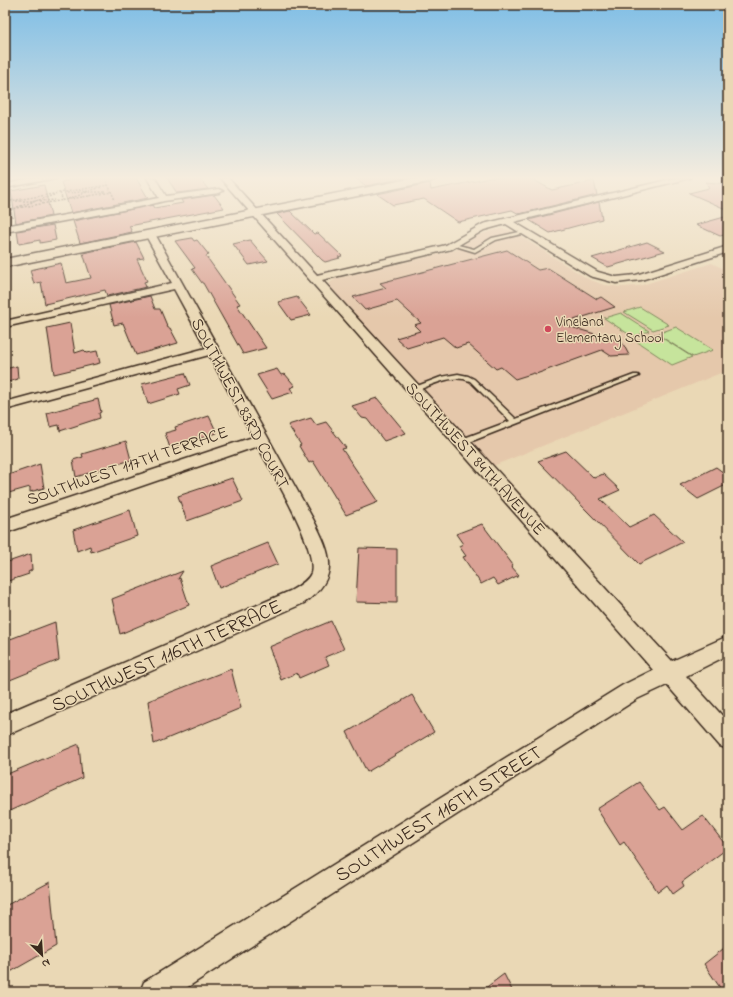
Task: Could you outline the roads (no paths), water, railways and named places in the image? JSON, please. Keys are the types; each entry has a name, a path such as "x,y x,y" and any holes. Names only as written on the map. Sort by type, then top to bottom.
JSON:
{"street":[{"path":"5,229 30,225"},
{"path":"5,263 199,225"},
{"name":"SOUTHWEST 84TH AVENUE","path":"264,225 315,279 728,738"},
{"path":"315,279 454,245 480,228 493,225"},
{"path":"512,225 594,274 616,280 637,278 728,249"},
{"name":"SOUTHWEST 83RD COURT","path":"150,234 316,544 322,564 320,575"},
{"path":"5,324 178,285"},
{"path":"5,406 213,350"},
{"name":"SOUTHWEST 117TH TERRACE","path":"5,526 261,440"},
{"name":"SOUTHWEST 116TH TERRACE","path":"5,725 297,597 313,586 320,575"},
{"name":"SOUTHWEST 116TH STREET","path":"160,990 630,692 728,645"}],"lane":[{"path":"454,245 475,251 494,239 524,232"},
{"path":"462,442 636,376"},
{"path":"414,390 452,377 465,377 472,380 515,422"}],"place":[{"name":"Vineland Elementary School","path":"548,329"}]}
